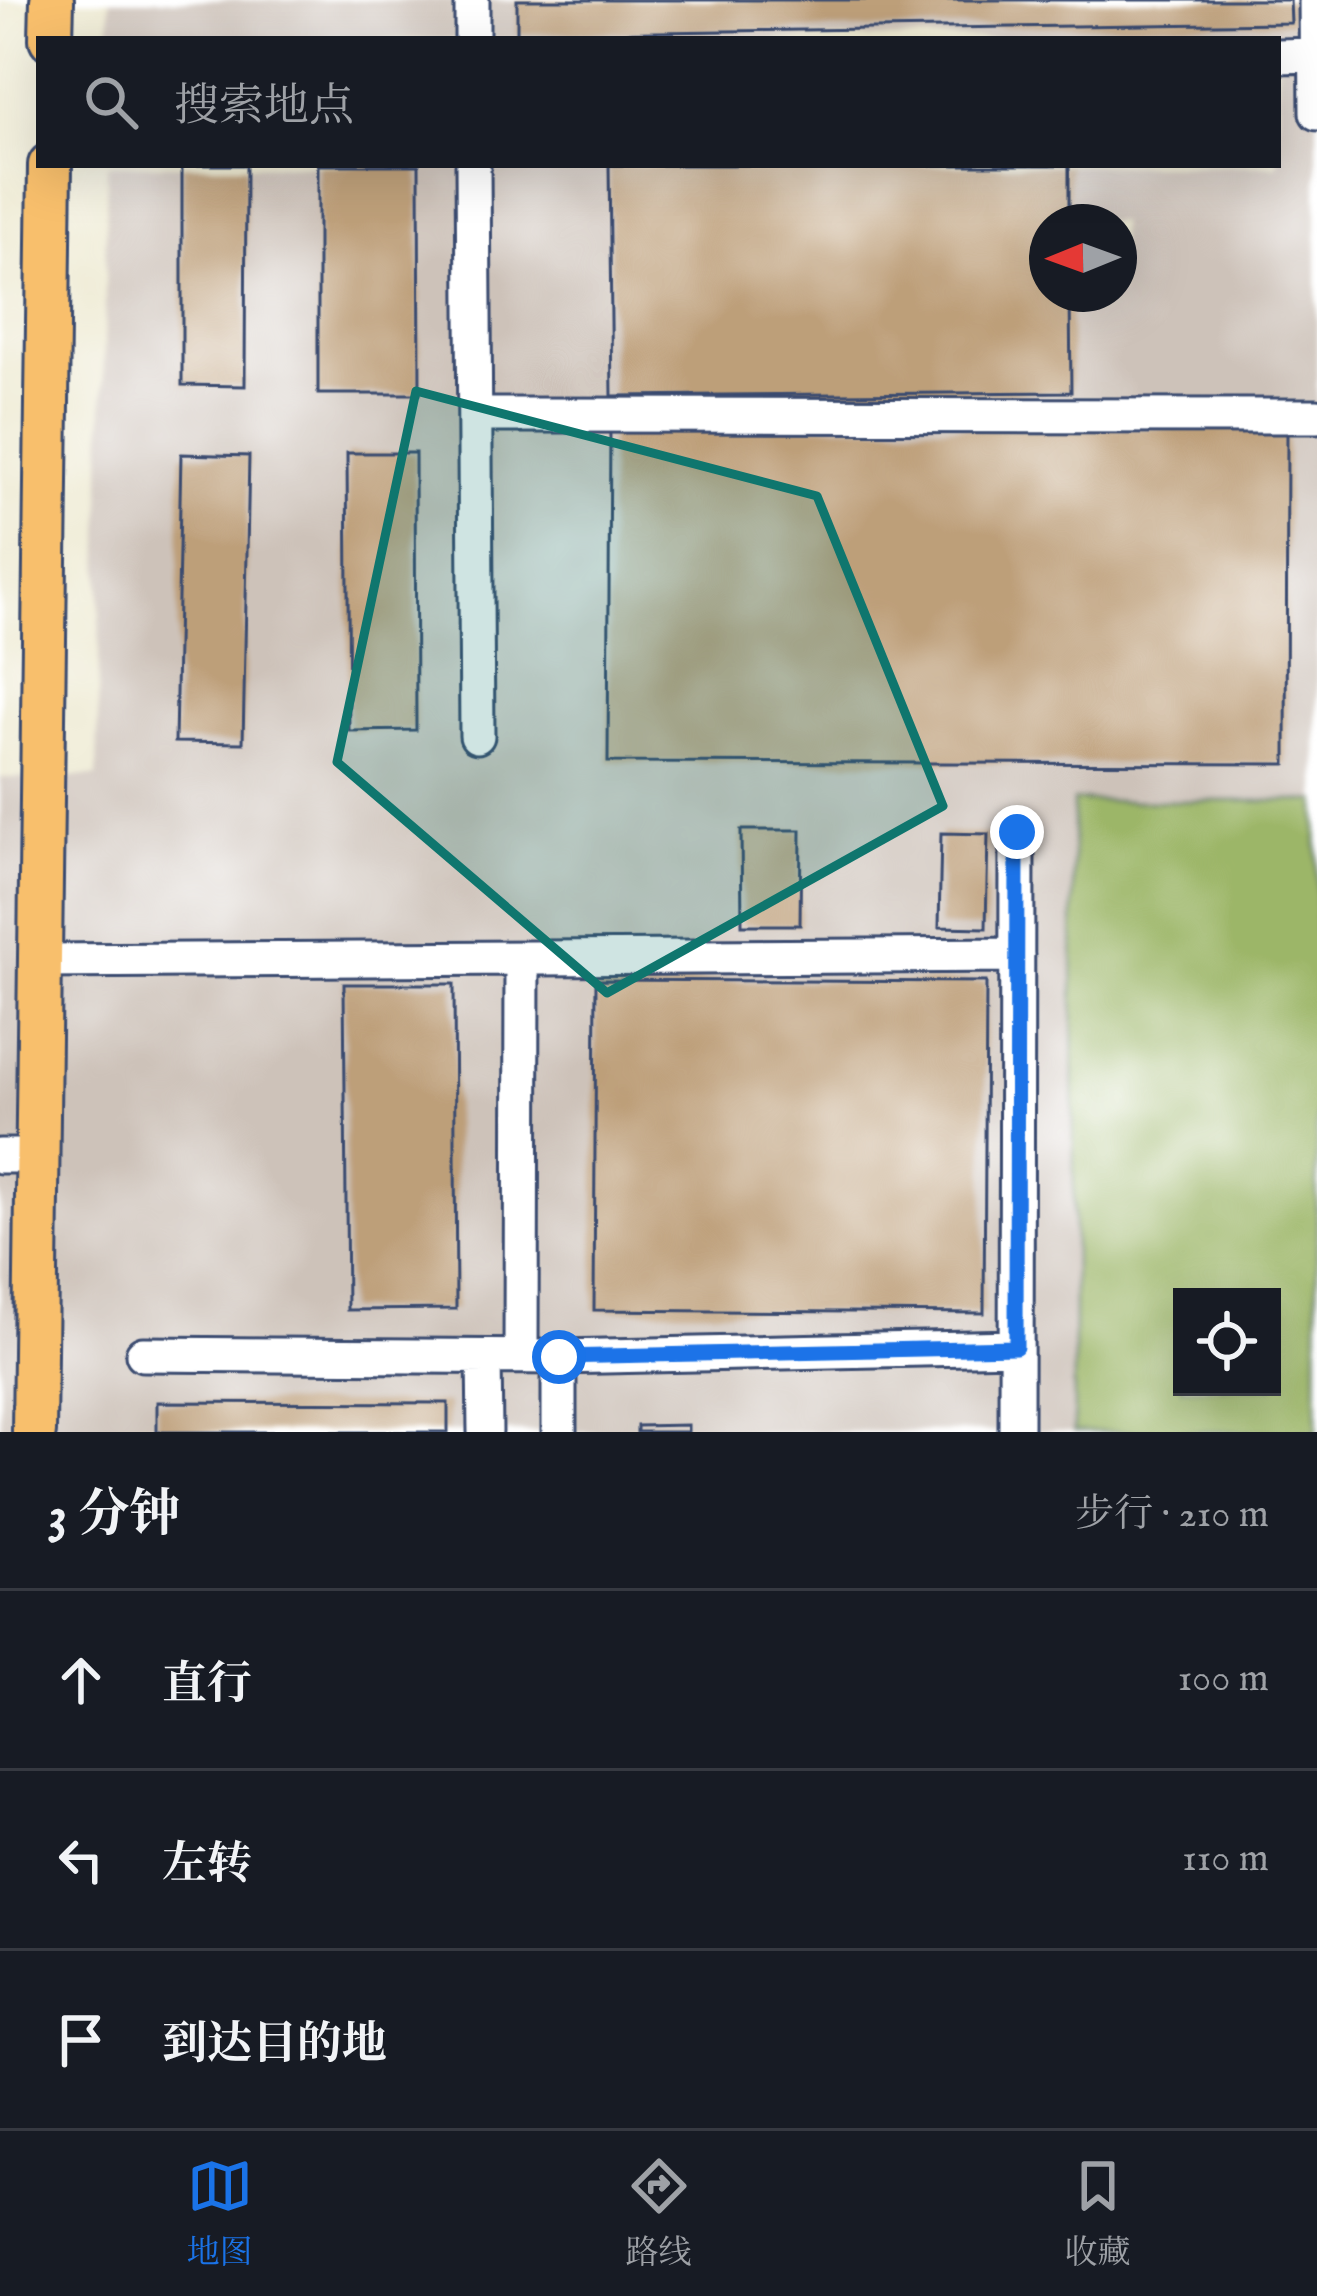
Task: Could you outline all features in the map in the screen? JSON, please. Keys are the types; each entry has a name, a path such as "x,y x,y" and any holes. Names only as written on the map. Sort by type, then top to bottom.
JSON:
{"main road":[{"path":"51,36 52,0"},
{"path":"34,1432 19,1156 40,961 50,168"}],"lane":[{"path":"472,0 472,36"},
{"path":"1316,0 1317,113"},
{"path":"1281,56 1316,56"},
{"path":"473,168 477,736"},
{"path":"475,415 1317,416"},
{"path":"1016,1432 1017,832"},
{"path":"40,961 1017,956"},
{"path":"521,1356 522,958"},
{"path":"143,1354 559,1357 1016,1347"},
{"path":"484,1357 485,1432"},
{"path":"559,1357 559,1432"}],"highlighted area":[{"path":"416,391 817,496 943,806 607,993 337,762"}],"shaded area":[{"path":"110,0 1317,0 1317,1432 0,1432 0,778 97,776 107,168 1281,168 1281,36 109,36"}],"green space":[{"path":"1073,801 1317,801 1317,1432 1074,1432"}],"building":[{"path":"517,0 1290,0 1291,23 517,34"},
{"path":"182,168 246,168 245,386 182,385"},
{"path":"318,168 419,168 420,394 318,394"},
{"path":"609,168 1069,168 1069,204 1029,204 1029,312 1070,312 1071,392 612,396"},
{"path":"610,425 1287,428 1286,764 608,762"},
{"path":"347,453 415,453 416,730 349,731"},
{"path":"181,454 249,456 243,743 175,742"},
{"path":"741,830 801,830 800,925 742,925"},
{"path":"941,833 988,834 986,928 939,927"},
{"path":"596,980 986,982 984,1313 594,1310"},
{"path":"344,984 454,984 456,1309 347,1310"},
{"path":"157,1402 448,1403 448,1432 157,1432"},
{"path":"688,1425 688,1432 637,1432 637,1426"}],"route":[{"path":"559,1357 1016,1347 1017,832"}]}
